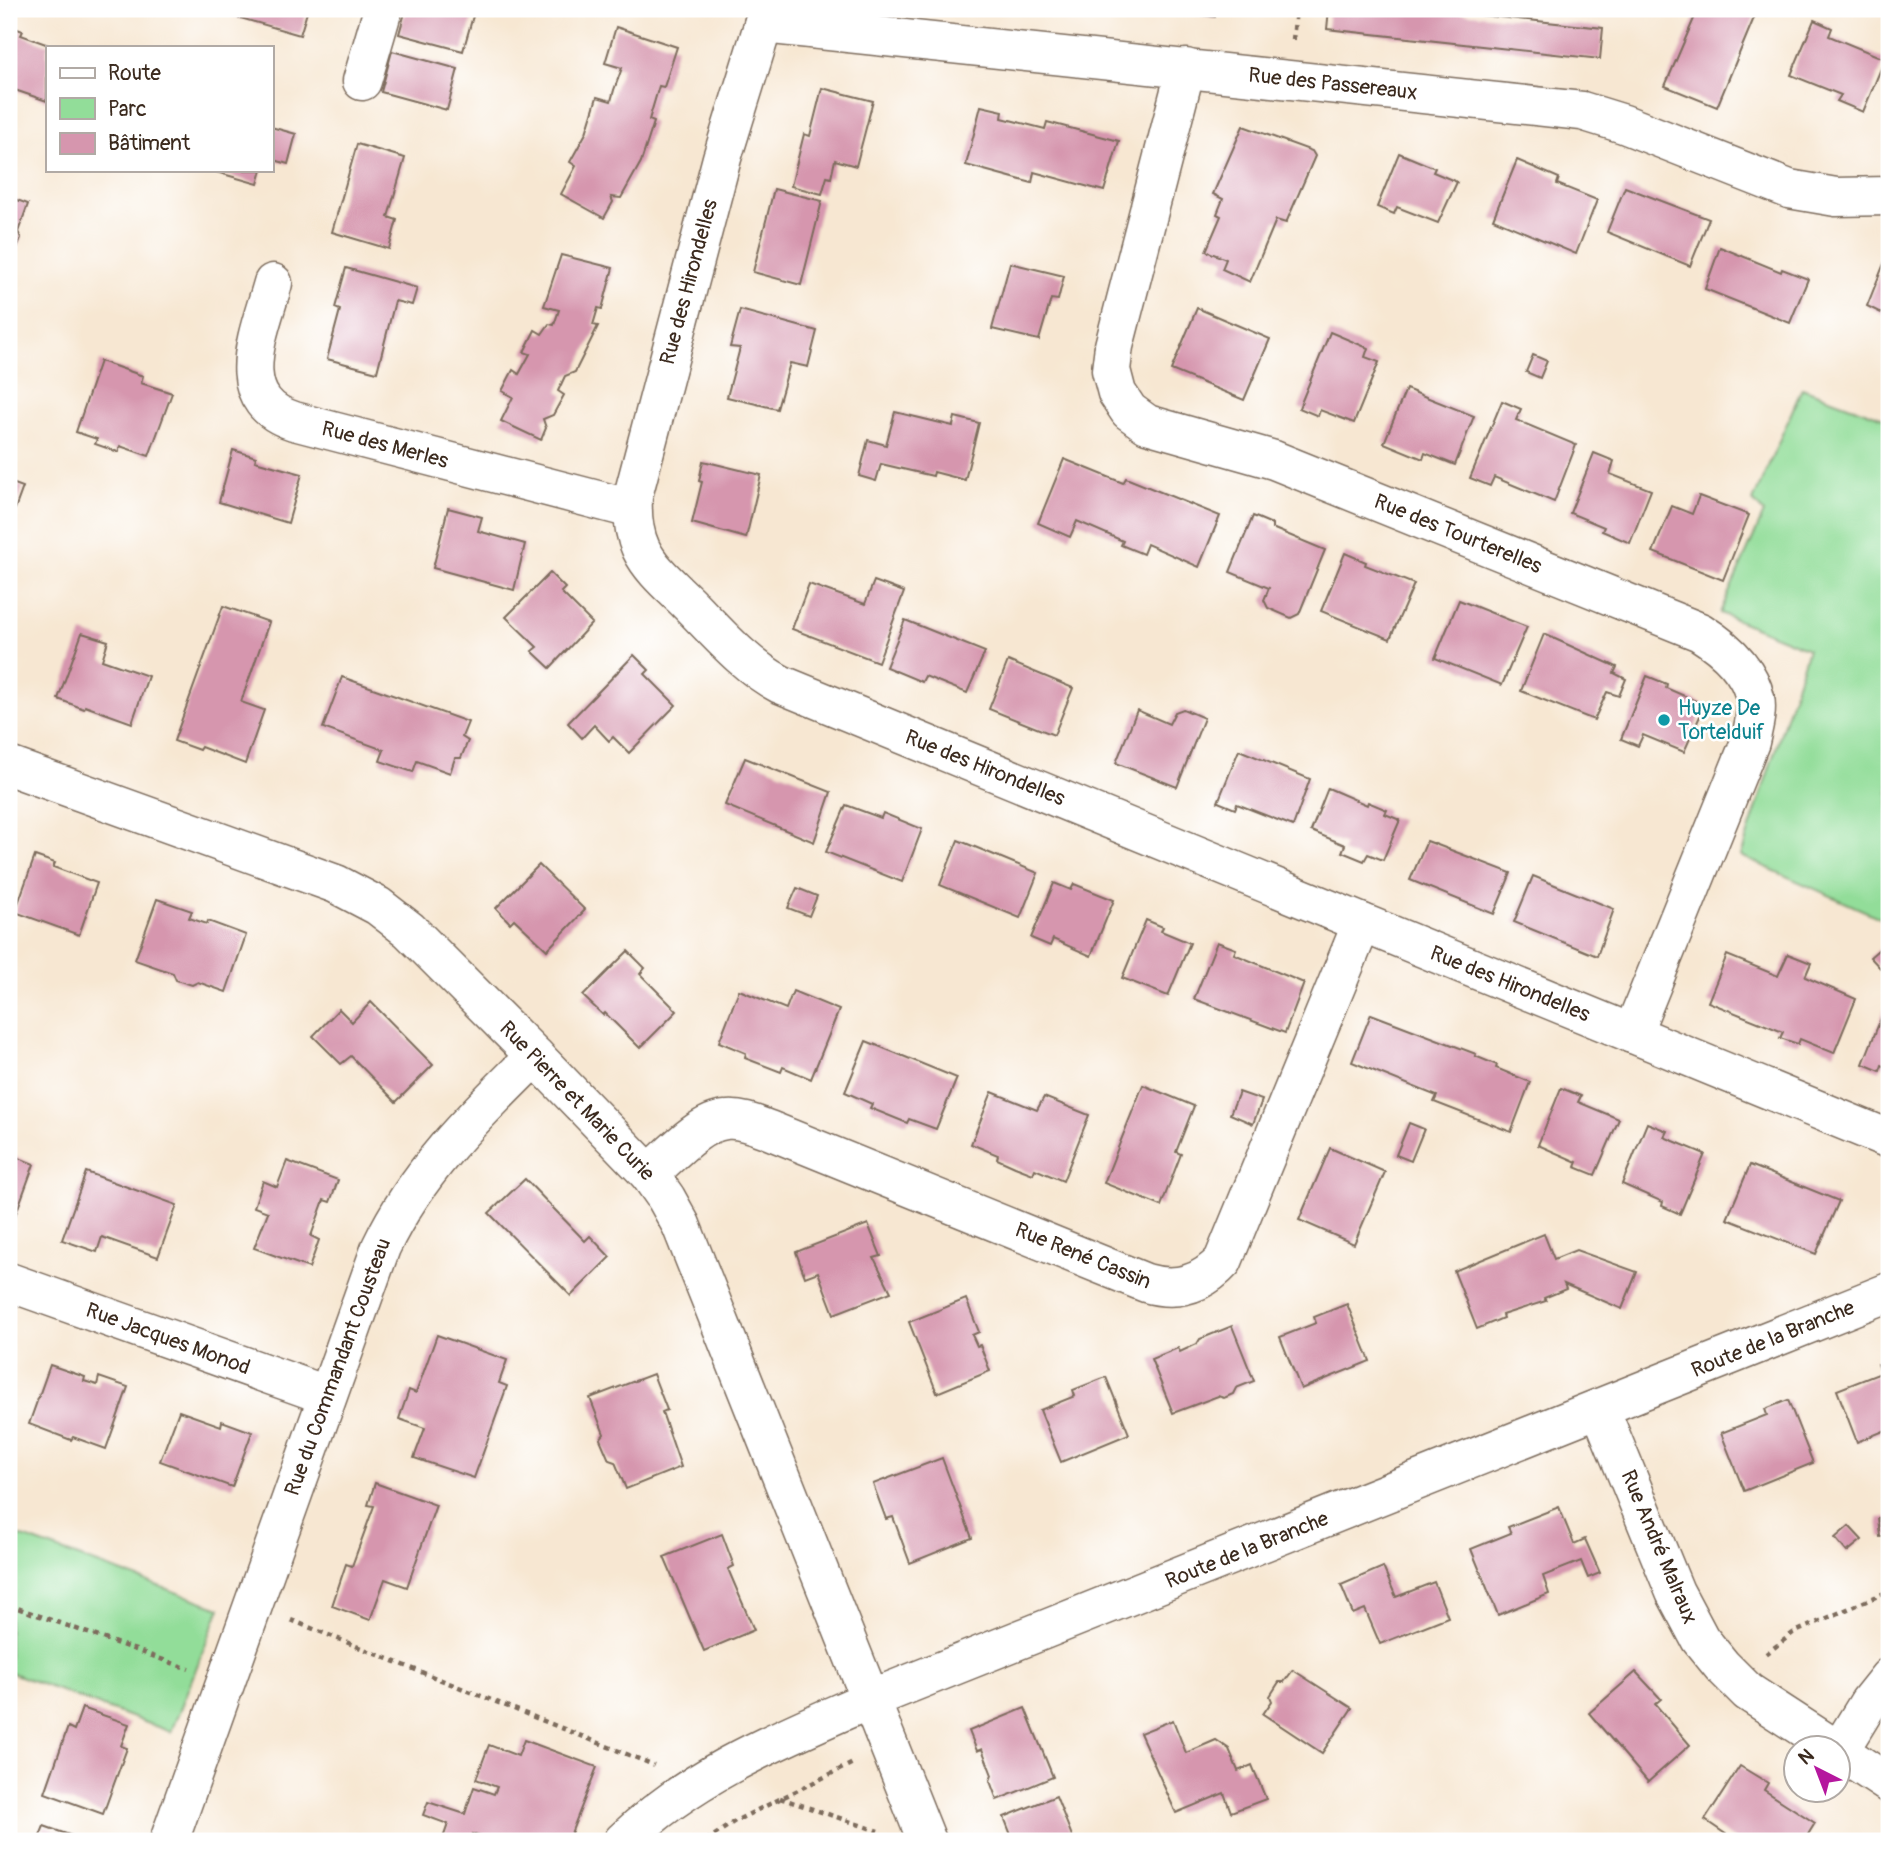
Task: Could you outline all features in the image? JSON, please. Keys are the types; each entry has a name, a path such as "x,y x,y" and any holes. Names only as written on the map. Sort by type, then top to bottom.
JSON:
{"street":[{"path":"362,81 383,9"},
{"name":"Rue des Passereaux","path":"765,16 1186,68 1582,111 1617,121 1789,189 1836,197 1889,196"},
{"name":"Rue des Hirondelles","path":"765,16 722,158 639,470 632,509 635,534 646,558 736,651 769,678 1889,1139"},
{"name":"Rue des Tourterelles","path":"1186,68 1114,346 1111,370 1113,383 1129,411 1157,428 1274,460 1700,632 1733,658 1749,684 1755,697 1756,711 1750,742 1632,1034"},
{"name":"Rue des Merles","path":"273,283 254,350 251,373 254,385 265,404 274,412 294,421 632,509"},
{"name":"Rue Pierre et Marie Curie","path":"9,766 336,884 364,898 416,937 649,1174 681,1225 927,1841"},
{"name":"Rue René Cassin","path":"649,1174 702,1128 726,1119 739,1121 769,1130 1146,1283 1159,1287 1186,1286 1208,1276 1223,1261 1362,923"},
{"name":"Rue du Commandant Cousteau","path":"169,1841 372,1267 400,1210 433,1163 452,1140 535,1056"},
{"name":"Rue Jacques Monod","path":"9,1282 326,1395"},
{"name":"Route de la Branche","path":"623,1841 697,1782 768,1744 871,1699 1889,1292"},
{"name":"Rue André Malraux","path":"1600,1409 1681,1606 1700,1639 1734,1678 1763,1703 1812,1734"},
{"path":"1848,1734 1889,1677"},
{"name":"Rue André Malraux","path":"1853,1760 1889,1784"}],"path":[{"path":"1734,1678 1793,1633 1889,1591"},
{"path":"9,1605 226,1681"},
{"path":"252,1605 697,1782"},
{"path":"706,1841 735,1821 779,1797 889,1746"},
{"path":"779,1797 883,1832"}],"green space":[{"path":"1802,388 1889,420 1889,922 1741,856 1808,649 1720,613 1764,513 1753,501"},
{"path":"9,1532 220,1608 171,1732 9,1672"}],"building":[{"path":"224,9 308,9 300,35 223,13"},
{"path":"406,9 475,9 463,51 399,34"},
{"path":"1195,9 1254,9 1253,16 1216,12 1215,17 1194,14"},
{"path":"1329,9 1424,9 1603,28 1600,59 1327,29"},
{"path":"1745,9 1756,13 1717,107 1665,86 1696,14 1687,11"},
{"path":"1814,20 1832,28 1829,36 1885,59 1863,112 1837,101 1841,95 1791,75"},
{"path":"9,26 23,31 21,35 51,46 46,46 46,101 9,88"},
{"path":"616,27 677,47 664,87 659,86 649,120 654,122 641,162 621,198 611,197 613,202 604,218 561,194 576,166 570,162 586,133 597,97 611,101 622,68 605,63"},
{"path":"392,51 458,69 447,110 381,92"},
{"path":"822,88 873,101 856,166 835,160 831,178 827,177 822,194 791,186 804,134 810,136"},
{"path":"981,106 1003,111 1002,118 1045,129 1047,122 1119,141 1104,191 1034,172 1032,183 966,165"},
{"path":"1243,126 1312,151 1315,156 1286,223 1276,220 1250,282 1222,269 1226,259 1206,251 1221,216 1217,214 1223,199 1213,194"},
{"path":"273,128 296,134 288,164 273,160"},
{"path":"357,144 405,158 388,217 397,220 389,249 332,232"},
{"path":"1399,153 1435,168 1433,172 1457,182 1438,223 1397,207 1394,214 1377,207"},
{"path":"1517,160 1559,178 1557,184 1597,200 1576,254 1493,219"},
{"path":"216,172 261,172 258,184"},
{"path":"1625,187 1709,219 1690,266 1607,232"},
{"path":"774,189 822,201 801,285 753,272"},
{"path":"9,197 28,204 18,232 21,238 16,250 9,254"},
{"path":"1720,247 1781,272 1782,269 1808,279 1790,323 1705,289"},
{"path":"1889,251 1889,317 1867,306"},
{"path":"561,255 613,268 602,309 598,308 593,325 598,326 575,372 565,376 558,391 564,395 553,415 543,419 546,428 541,440 501,421 513,397 502,391 513,370 519,374 530,354 524,352 535,330 542,334 549,324 554,325 559,310 544,306"},
{"path":"1010,263 1064,276 1058,300 1051,299 1039,340 992,329"},
{"path":"346,268 417,288 412,305 395,301 377,372 327,359 340,310 335,308"},
{"path":"1197,308 1270,339 1244,400 1171,370"},
{"path":"740,310 817,331 808,367 790,363 777,409 727,397 740,348 730,347"},
{"path":"1330,332 1368,348 1365,357 1379,362 1354,423 1320,410 1318,416 1299,408"},
{"path":"1533,355 1547,361 1540,378 1526,372"},
{"path":"100,361 143,376 141,383 172,393 149,456 120,446 118,452 95,444 97,439 76,432"},
{"path":"1406,389 1474,416 1455,465 1425,453 1423,459 1384,443"},
{"path":"1502,401 1521,409 1516,420 1576,445 1554,502 1494,477 1490,486 1470,478"},
{"path":"895,412 953,426 955,417 979,423 965,480 881,464 876,481 859,476 868,440 886,445"},
{"path":"233,450 256,457 255,461 302,474 288,523 219,502"},
{"path":"1594,453 1614,461 1610,474 1651,490 1630,543 1602,531 1604,527 1570,513"},
{"path":"1064,459 1123,483 1126,478 1220,516 1199,567 1147,544 1143,554 1121,545 1123,541 1077,521 1070,537 1038,523"},
{"path":"703,461 761,475 746,538 692,523 702,482 699,481"},
{"path":"9,482 23,487 15,509 9,507"},
{"path":"1699,496 1749,515 1723,580 1653,552 1672,506 1692,514"},
{"path":"448,508 482,517 478,531 525,544 514,590 433,568"},
{"path":"1253,516 1272,524 1272,528 1325,550 1299,614 1291,618 1268,608 1264,600 1269,588 1230,572"},
{"path":"1345,553 1366,562 1365,565 1414,584 1390,639 1321,611"},
{"path":"550,573 565,588 561,592 592,623 550,668 532,651 537,647 506,617"},
{"path":"874,581 904,592 878,662 792,629 809,584 865,604"},
{"path":"1459,600 1527,627 1502,685 1435,658"},
{"path":"223,606 269,622 241,702 264,710 245,764 201,747 199,750 174,741"},
{"path":"905,620 985,652 967,693 925,676 922,682 886,667"},
{"path":"82,633 108,641 102,660 148,676 132,723 58,699"},
{"path":"1544,634 1617,667 1614,673 1626,679 1619,696 1607,692 1594,720 1521,691"},
{"path":"634,655 649,670 645,674 676,705 629,753 613,737 609,741 594,725 582,738 568,723"},
{"path":"1008,661 1073,688 1054,735 989,709"},
{"name":"Huyze De Tortelduif","path":"1647,676 1667,684 1666,688 1705,705 1684,752 1643,735 1638,746 1621,739"},
{"path":"342,677 468,722 462,737 468,741 461,758 455,758 450,773 417,761 413,772 380,761 384,750 323,728"},
{"path":"1183,709 1204,718 1177,787 1116,763 1137,710 1169,724 1175,712"},
{"path":"1239,750 1310,779 1293,826 1237,804 1235,809 1218,802"},
{"path":"745,758 831,792 814,842 725,805"},
{"path":"1328,788 1367,805 1368,802 1387,810 1385,814 1400,820 1383,860 1368,854 1364,861 1342,852 1345,845 1311,831"},
{"path":"846,805 881,818 883,813 922,829 902,882 826,852"},
{"path":"958,840 1038,873 1020,918 940,885"},
{"path":"1427,841 1511,873 1494,914 1410,880"},
{"path":"35,856 55,863 53,867 97,883 79,935 15,912"},
{"path":"539,865 585,910 547,950 514,919 510,923 496,908"},
{"path":"1533,876 1614,909 1597,956 1514,922"},
{"path":"1054,883 1071,890 1074,884 1114,900 1091,956 1053,939 1050,946 1031,938"},
{"path":"797,888 817,896 809,916 788,908"},
{"path":"157,899 192,911 189,918 207,924 208,921 246,935 226,992 198,982 192,985 176,980 173,973 135,960"},
{"path":"1146,920 1163,927 1161,931 1190,943 1168,996 1122,978"},
{"path":"1217,942 1236,949 1234,954 1304,983 1285,1033 1194,999"},
{"path":"1884,945 1889,951 1889,965 1883,971 1870,957"},
{"path":"628,951 645,968 640,974 677,1011 640,1048 605,1013 603,1015 583,996"},
{"path":"1788,954 1811,963 1805,977 1856,999 1834,1053 1800,1039 1798,1044 1780,1038 1783,1032 1708,1002 1727,955 1778,976"},
{"path":"739,990 786,1009 793,991 839,1010 811,1079 783,1067 781,1072 745,1058 746,1053 719,1042"},
{"path":"371,1002 433,1065 396,1102 351,1056 341,1064 313,1036 339,1009 352,1022"},
{"path":"1885,1008 1889,1010 1889,1068 1882,1065 1880,1071 1863,1064"},
{"path":"1371,1014 1476,1054 1475,1056 1497,1065 1496,1068 1530,1082 1511,1132 1434,1102 1437,1096 1352,1062"},
{"path":"866,1041 957,1078 936,1129 909,1119 907,1123 870,1108 872,1104 845,1092"},
{"path":"1143,1085 1194,1106 1176,1152 1181,1154 1161,1206 1104,1183"},
{"path":"1561,1088 1581,1096 1578,1102 1619,1119 1595,1175 1575,1167 1577,1162 1538,1145"},
{"path":"992,1092 1037,1110 1044,1097 1089,1115 1063,1181 1035,1169 1033,1174 1015,1167 997,1159 998,1155 971,1144"},
{"path":"1239,1092 1262,1100 1253,1124 1230,1114"},
{"path":"1409,1123 1424,1129 1411,1161 1396,1155"},
{"path":"1647,1123 1667,1131 1664,1137 1705,1154 1680,1214 1662,1206 1663,1202 1622,1184"},
{"path":"1330,1148 1385,1172 1354,1244 1299,1220"},
{"path":"9,1154 34,1164 15,1216 9,1214"},
{"path":"287,1161 338,1180 330,1202 324,1200 311,1236 319,1240 309,1268 254,1248 268,1212 254,1207 263,1181 277,1187"},
{"path":"1750,1165 1839,1201 1816,1254 1727,1219"},
{"path":"86,1172 177,1205 158,1257 102,1237 97,1252 62,1240"},
{"path":"525,1179 585,1241 590,1236 610,1257 571,1296 489,1213"},
{"path":"868,1224 881,1256 874,1258 891,1292 834,1314 818,1272 805,1277 796,1252"},
{"path":"1544,1234 1554,1259 1576,1250 1637,1272 1622,1309 1564,1284 1566,1289 1544,1298 1546,1301 1502,1315 1503,1318 1477,1329 1454,1271"},
{"path":"966,1299 979,1332 972,1335 977,1346 980,1345 990,1371 937,1393 909,1322"},
{"path":"1347,1304 1370,1361 1301,1389 1280,1337 1316,1323 1314,1317"},
{"path":"1232,1326 1254,1381 1236,1388 1233,1394 1224,1398 1218,1396 1173,1413 1151,1359 1178,1348 1180,1352 1197,1344 1200,1339"},
{"path":"437,1335 507,1360 499,1383 507,1386 474,1478 414,1458 425,1428 399,1419 409,1390 416,1393"},
{"path":"1889,1360 1889,1438 1886,1430 1857,1442 1837,1390 1881,1373 1878,1364"},
{"path":"50,1365 85,1377 84,1381 97,1385 99,1377 128,1387 106,1449 73,1437 71,1440 29,1424"},
{"path":"653,1374 667,1410 662,1412 681,1467 626,1489 615,1462 609,1460 600,1439 604,1434 590,1398"},
{"path":"1106,1377 1129,1434 1061,1462 1040,1410 1075,1396 1073,1390"},
{"path":"1788,1400 1813,1463 1744,1491 1721,1433 1767,1415 1765,1409"},
{"path":"179,1411 221,1426 222,1421 252,1432 232,1487 160,1461"},
{"path":"942,1458 972,1538 910,1563 893,1517 886,1519 873,1484"},
{"path":"375,1483 436,1505 407,1587 385,1579 370,1620 332,1606 346,1564 352,1566 374,1506 368,1505"},
{"path":"1559,1507 1574,1544 1585,1539 1600,1573 1588,1578 1581,1561 1543,1576 1549,1594 1498,1615 1471,1549 1511,1533 1508,1527"},
{"path":"1889,1517 1889,1536 1880,1537 1878,1518"},
{"path":"1849,1526 1862,1540 1847,1552 1835,1538"},
{"path":"722,1534 734,1566 728,1569 754,1630 704,1651 664,1557"},
{"path":"1383,1567 1396,1597 1434,1582 1448,1617 1380,1644 1365,1609 1353,1614 1341,1585"},
{"path":"1293,1670 1352,1708 1322,1753 1263,1714 1272,1701 1270,1696 1279,1682 1284,1682"},
{"path":"1636,1672 1661,1699 1655,1704 1690,1745 1648,1782 1589,1713"},
{"path":"82,1708 129,1724 121,1746 127,1748 103,1814 45,1793 68,1727 74,1730"},
{"path":"1025,1708 1053,1777 997,1800 990,1781 992,1775 982,1749 977,1751 969,1731"},
{"path":"1173,1720 1186,1753 1216,1740 1229,1749 1238,1771 1252,1765 1266,1799 1231,1812 1224,1793 1176,1813 1140,1733"},
{"path":"524,1740 597,1767 568,1841 493,1841 472,1834 469,1841 442,1841 448,1824 423,1815 428,1802 465,1814 474,1787 494,1794 497,1787 476,1779 489,1745 518,1756"},
{"path":"1740,1766 1768,1783 1764,1790 1815,1823 1804,1841 1736,1841 1705,1820"},
{"path":"1056,1796 1074,1841 1013,1840 1004,1817"},
{"path":"44,1826 86,1841 38,1841"}],"place":[{"name":"Huyze De Tortelduif","path":"1664,720"}]}
